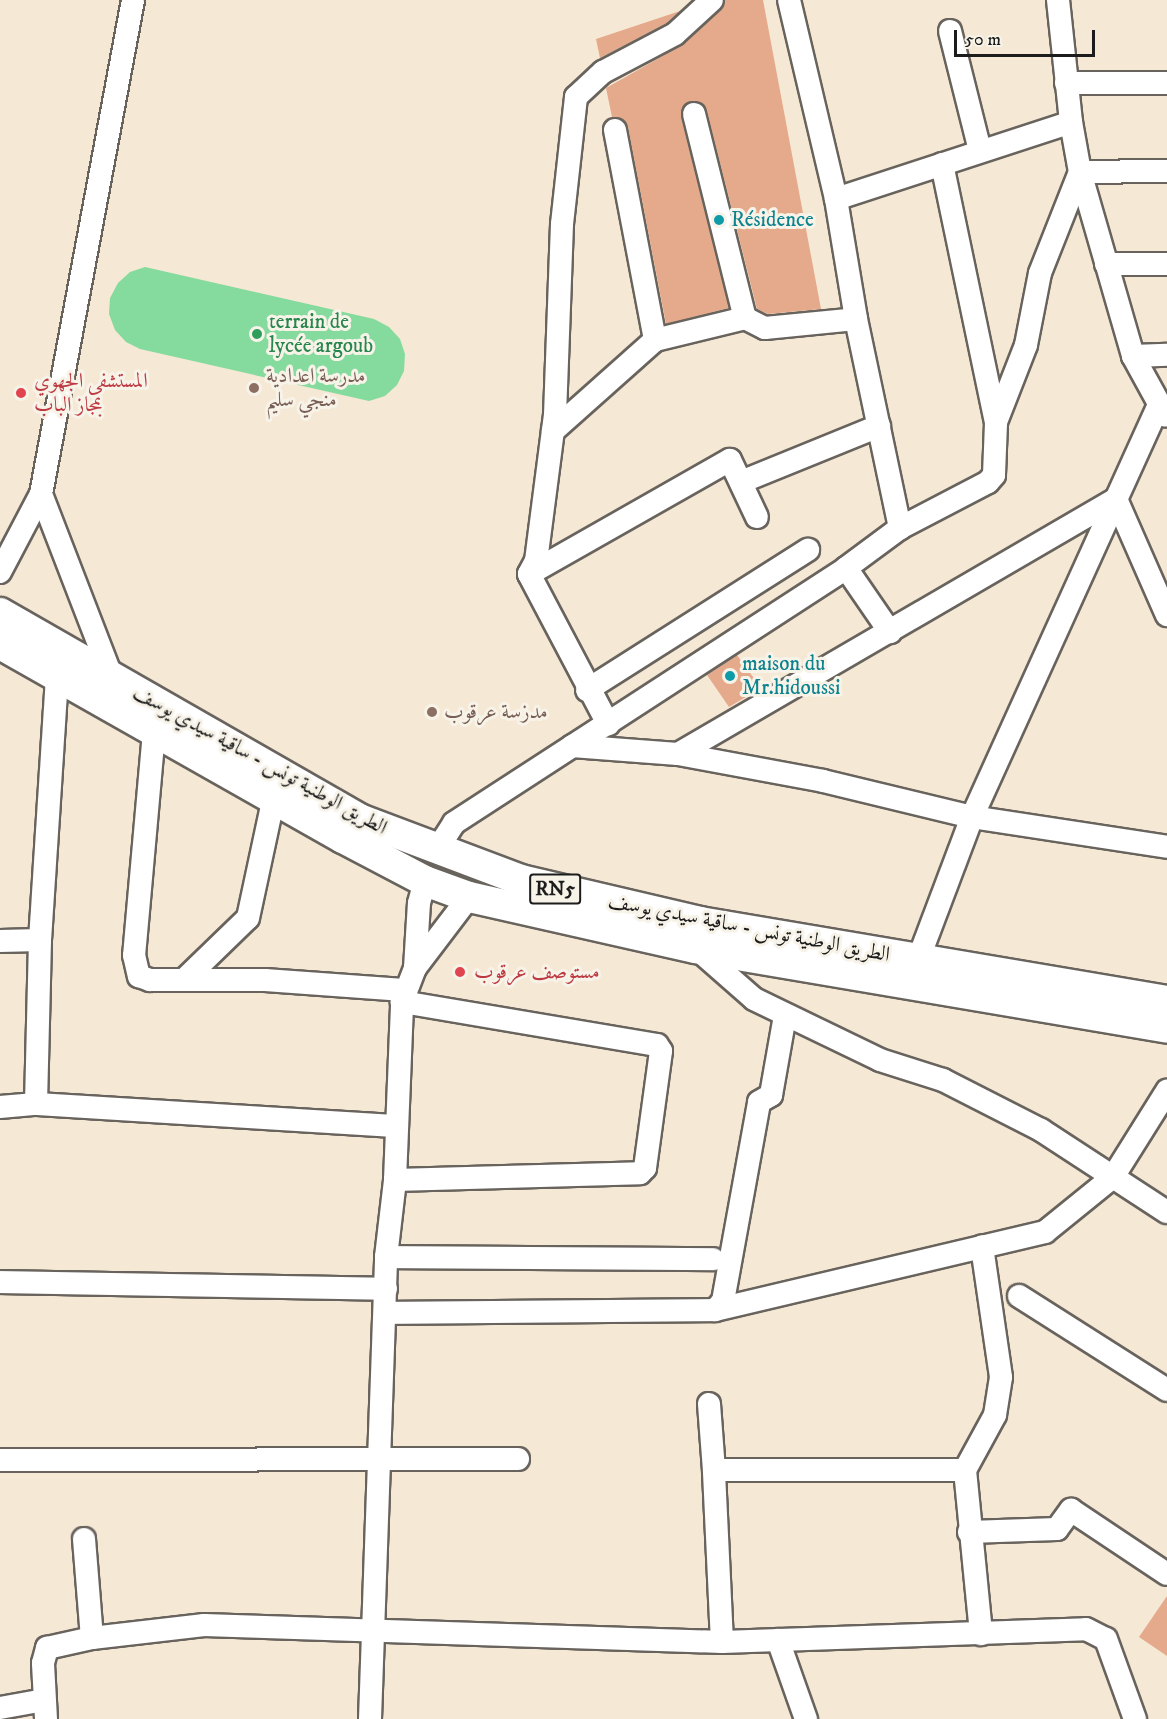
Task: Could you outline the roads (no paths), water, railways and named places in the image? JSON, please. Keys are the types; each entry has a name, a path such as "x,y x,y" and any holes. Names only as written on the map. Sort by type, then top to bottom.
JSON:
{"main road":[{"name":"الطريق الوطنية تونس - ساقية سيدي يوسف","path":"0,613 112,678 246,769 277,800 424,881 469,897 696,948 1167,1028"},
{"name":"الطريق الوطنية تونس - ساقية سيدي يوسف","path":"0,644 13,662 57,678 154,732 436,851 521,880 639,910 918,960 1167,1001"}],"street":[{"path":"0,573 41,494 132,0"},
{"path":"529,574 536,561 553,431 562,224 576,97 603,72 675,34 712,0"},
{"path":"789,0 836,199 856,319 900,528"},
{"path":"918,960 972,817 1116,499 1163,411 1133,356 1080,171 1071,122 1058,0"},
{"path":"950,31 980,150"},
{"path":"1066,83 1167,83"},
{"path":"694,114 745,318"},
{"path":"836,199 1071,122"},
{"path":"615,130 655,340"},
{"path":"436,851 453,823 846,568 900,528 988,482 994,475 996,422 942,164"},
{"path":"1080,171 1167,171"},
{"path":"996,422 1026,345 1040,273 1080,171"},
{"path":"1106,264 1167,264"},
{"path":"553,431 655,340 745,318 765,328 856,319"},
{"path":"1133,356 1167,355"},
{"path":"741,482 879,426"},
{"path":"529,574 730,460 757,517"},
{"path":"41,494 112,678"},
{"path":"1116,499 1167,615"},
{"path":"678,754 1116,499"},
{"path":"587,690 808,550"},
{"path":"846,568 890,632"},
{"path":"529,574 587,690 608,724"},
{"path":"36,1104 40,940 57,678"},
{"path":"154,732 135,971 150,980 186,978 403,996 657,1045 661,1051 645,1168 640,1173 394,1180"},
{"path":"572,746 678,754 823,781 972,817 1167,847"},
{"path":"186,978 248,918 271,811 277,800"},
{"path":"415,968 419,903 424,881"},
{"path":"370,1719 387,1313 386,1257 394,1180 403,996 415,968 469,897"},
{"path":"0,941 40,940"},
{"path":"696,948 730,982 785,1016 880,1060 943,1080 1041,1130 1167,1212"},
{"path":"715,1310 723,1301 759,1102 771,1095 785,1016"},
{"path":"387,1313 715,1310 1045,1232 1113,1178 1167,1091"},
{"path":"0,1107 36,1104 395,1126"},
{"path":"981,1634 969,1532 965,1470 995,1415 1001,1377 982,1246"},
{"path":"386,1257 713,1259"},
{"path":"0,1282 386,1289"},
{"path":"1019,1296 1167,1390"},
{"path":"709,1404 722,1642"},
{"path":"0,1460 380,1462 518,1459"},
{"path":"714,1470 965,1470"},
{"path":"969,1532 1057,1528 1071,1510 1167,1574"},
{"path":"84,1539 92,1638"},
{"path":"0,1708 45,1710 43,1663 47,1648 92,1638 204,1625 722,1642 1086,1629 1106,1639 1135,1719"},
{"path":"778,1640 806,1719"}],"place":[{"name":"Résidence","path":"719,220"},
{"name":"terrain de lycée argoub","path":"257,334"},
{"name":"مدرسة اعدادية منجي سليم","path":"254,388"},
{"name":"المستشفى الجهوي بمجاز الباب","path":"21,393"},
{"name":"maison du Mr.hidoussi","path":"730,676"},
{"name":"مدزسة عرقوب","path":"432,712"},
{"name":"مستوصف عرقوب","path":"460,972"}]}
